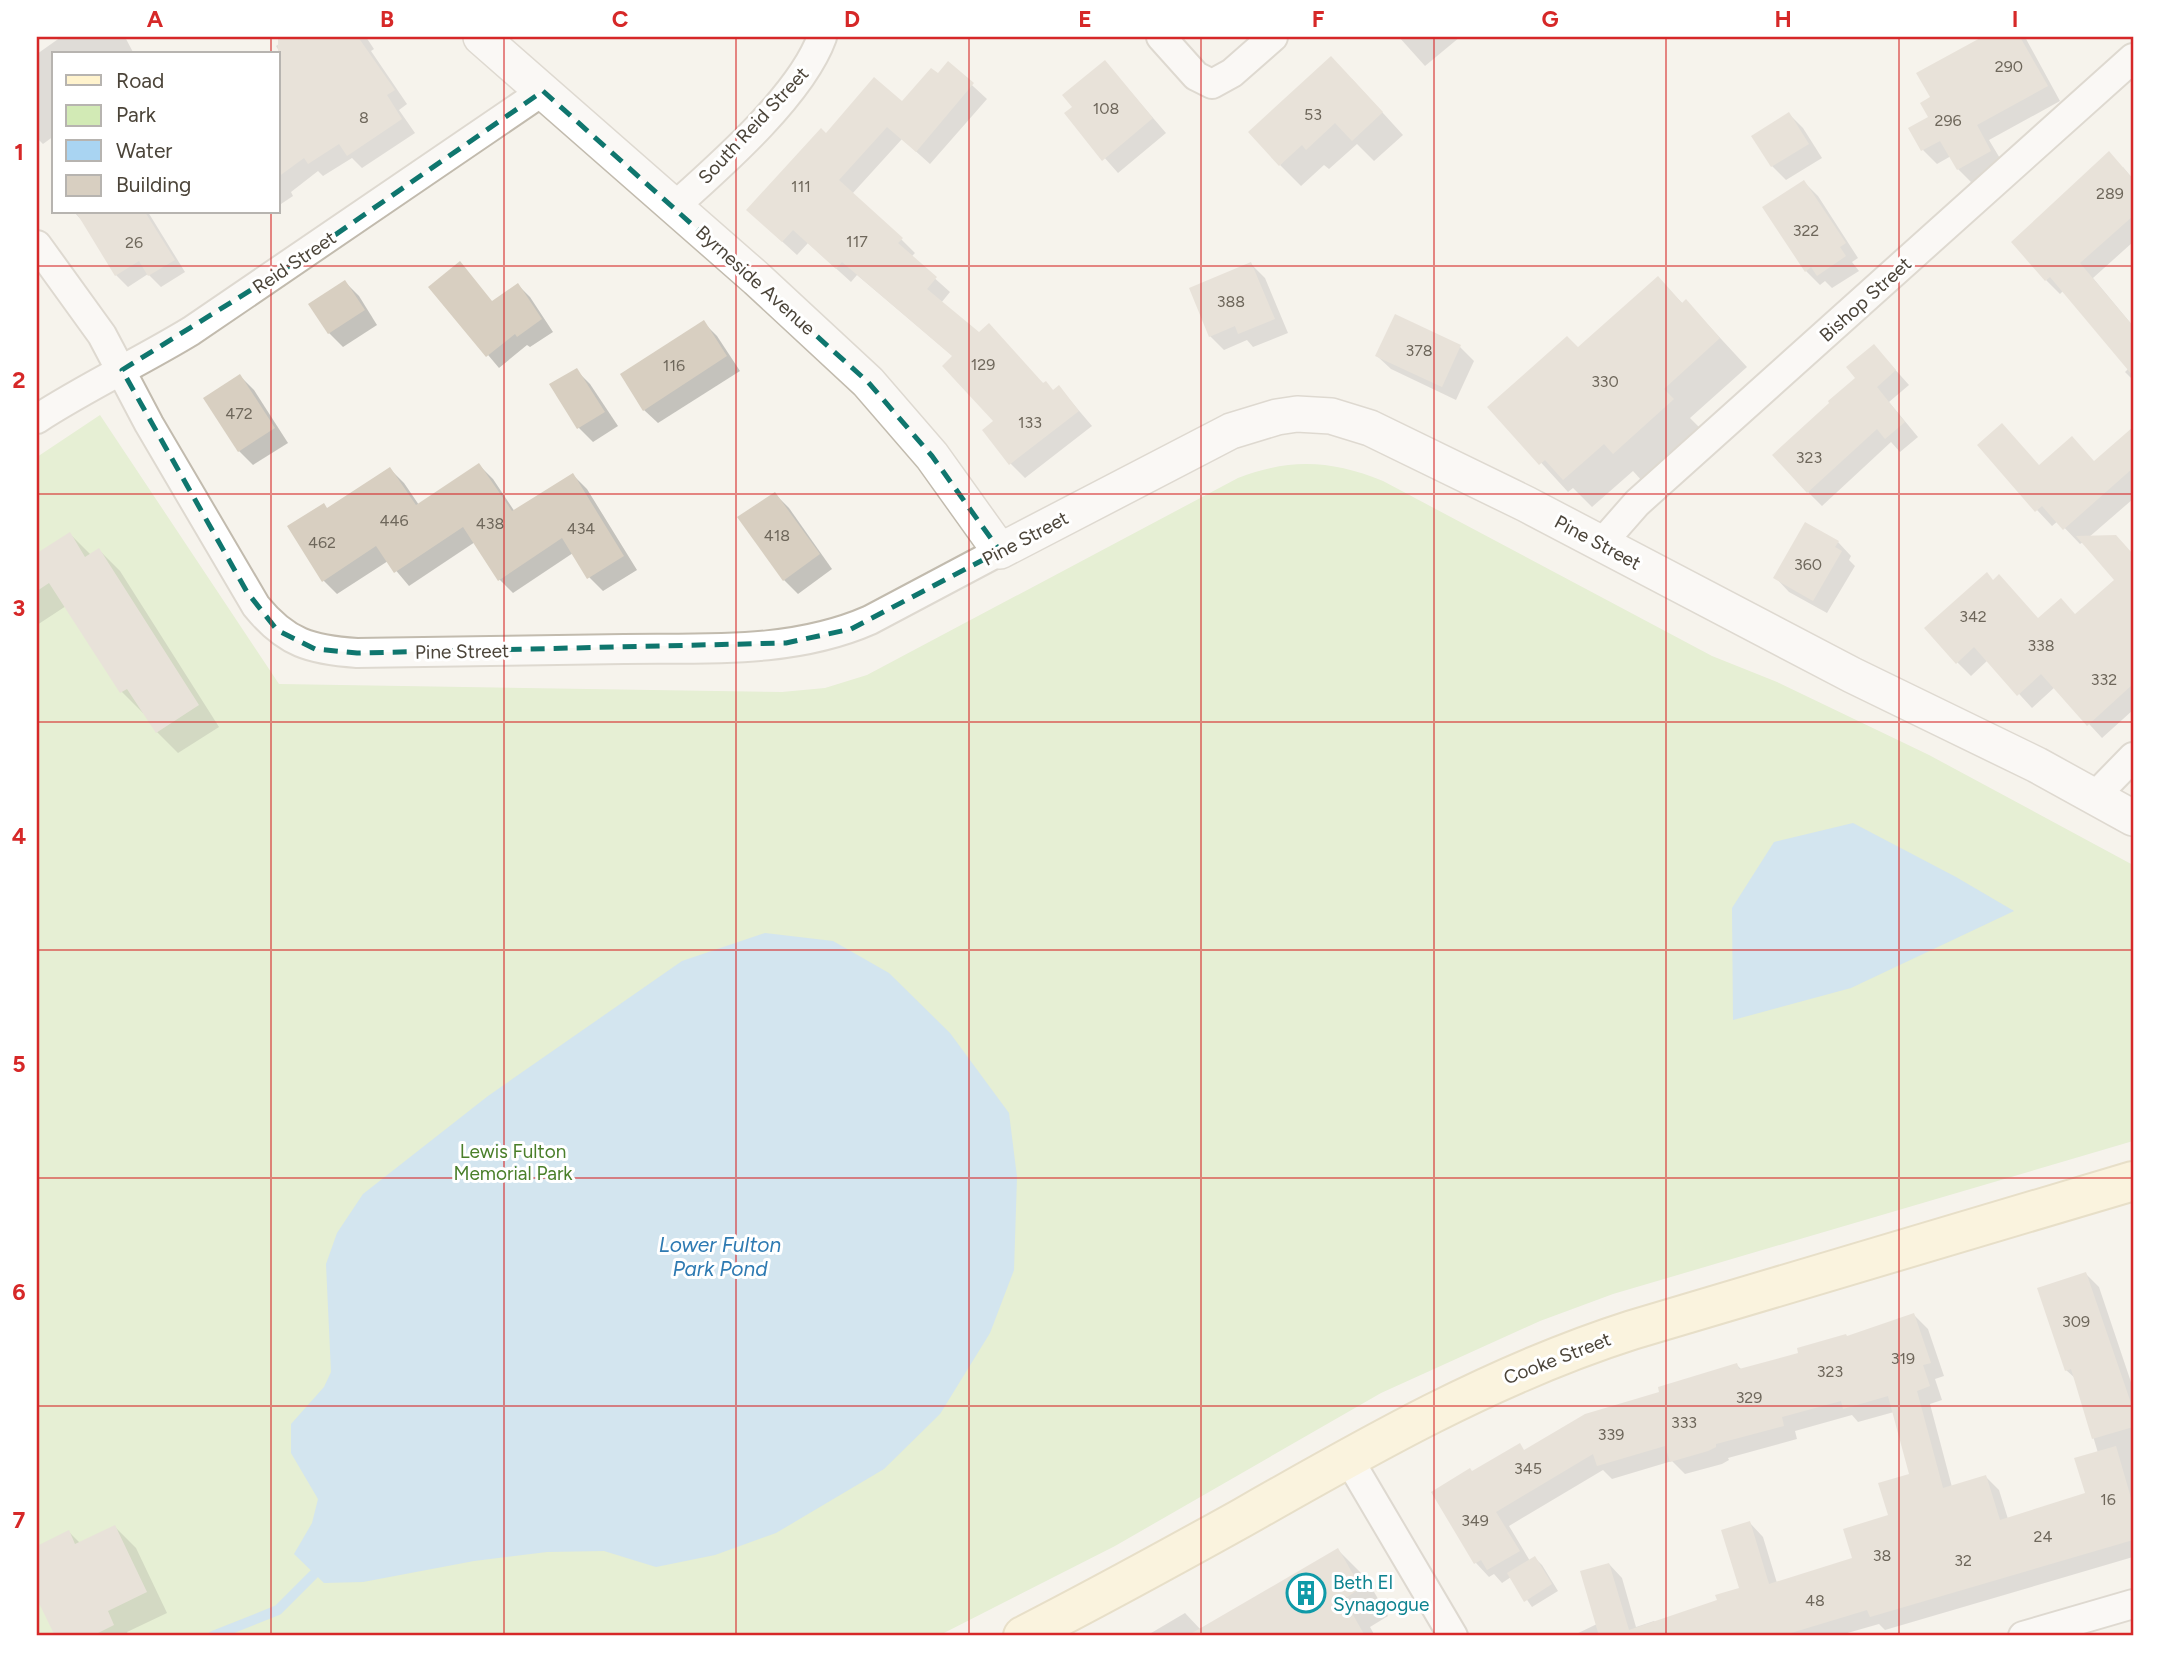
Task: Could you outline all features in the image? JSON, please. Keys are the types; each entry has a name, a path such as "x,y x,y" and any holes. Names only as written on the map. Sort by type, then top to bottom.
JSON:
{"main road":[{"name":"Cooke Street","path":"1024,1636 1348,1458 1463,1397 1530,1367 1591,1343 2133,1181"}],"street":[{"name":"Byrneside Avenue","path":"481,37 674,206 868,382 932,456 1000,551"},
{"name":"South Reid Street","path":"674,206 711,174 779,103 810,64 822,37"},
{"path":"1161,37 1196,76 1212,84 1233,73 1273,37"},
{"name":"Bishop Street","path":"1601,544 1637,503 2133,58"},
{"name":"Reid Street","path":"37,419 62,402 191,331 543,91"},
{"name":"Pine Street","path":"37,245 102,335 149,424 256,606 277,630 294,641 315,649 357,653 693,648 808,640 850,629 870,620 1205,443 1255,423 1297,414 1331,416 1370,428 1601,544 1852,675 2037,765 2133,818"},
{"path":"2095,796 2133,757"},
{"path":"1348,1458 1453,1636"},
{"path":"2023,1636 2133,1604"}],"highlighted area":[{"path":"543,91 868,382 932,456 1000,551 851,629 786,643 357,653 315,649 277,630 247,592 122,370 293,264"}],"green space":[{"name":"Lewis Fulton Memorial Park","path":"100,415 279,684 782,692 825,688 867,675 1238,478 1275,467 1311,464 1364,474 1383,481 1712,656 1777,682 1929,755 2133,865 2133,1141 1613,1294 1540,1321 1381,1393 1115,1546 938,1636 37,1636 37,457"}],"water":[{"path":"1853,823 2014,911 1851,988 1733,1020 1732,908 1774,842"},
{"name":"Lower Fulton Park Pond","path":"765,933 833,941 889,973 950,1033 1009,1113 1017,1177 1014,1270 990,1333 940,1414 884,1469 776,1533 715,1555 656,1567 604,1551 547,1552 474,1561 363,1582 324,1583 294,1554 312,1523 318,1499 291,1453 291,1424 324,1387 331,1372 326,1264 337,1233 363,1194 488,1096 682,961"}],"building":[{"path":"278,37 358,37 395,90 387,95 402,119 347,156 339,144 308,164 304,158 280,176"},
{"path":"1982,37 2020,37 2048,86 1977,125 1991,151 1957,170 1940,141 1921,151 1908,128 1928,117 1920,103 1930,97 1916,73"},
{"path":"1331,56 1383,112 1352,141 1335,123 1306,150 1302,145 1279,166 1248,132"},
{"path":"1105,60 1153,118 1102,161 1064,113 1072,107 1062,95"},
{"path":"948,61 974,83 916,152 887,127 839,180 903,238 898,243 937,277 927,289 979,332 989,323 1043,383 1046,381 1053,390 1059,385 1079,411 1009,465 982,430 993,421 942,366 952,356 842,262 836,269 793,230 782,242 746,210 821,128 826,133 874,77 902,101 931,68 938,73"},
{"path":"1789,112 1809,144 1771,167 1751,136"},
{"path":"2109,151 2133,179 2133,216 2080,263 2133,326 2133,376 2050,277 2045,281 2011,242"},
{"path":"1804,180 1846,243 1840,247 1846,256 1817,276 1811,267 1805,272 1762,207"},
{"path":"77,214 146,214 175,260 148,276 139,261 115,276"},
{"path":"460,261 492,301 518,283 542,319 517,337 515,334 486,357 428,287"},
{"path":"1251,262 1275,319 1238,334 1235,326 1209,337 1189,288"},
{"path":"1658,276 1682,303 1686,299 1720,338 1664,389 1674,399 1613,454 1604,444 1563,480 1545,460 1539,465 1487,407 1567,336 1578,347"},
{"path":"345,280 365,310 328,334 308,304"},
{"path":"1395,314 1461,345 1442,387 1375,356"},
{"path":"704,320 727,356 643,411 620,374"},
{"path":"1874,344 1896,370 1877,387 1905,422 1885,439 1877,429 1807,493 1772,455 1855,378 1846,367"},
{"path":"577,368 605,412 577,429 549,384"},
{"path":"240,374 275,428 238,452 203,398"},
{"path":"2002,423 2039,465 2072,436 2094,461 2133,427 2133,468 2063,530 2042,506 2035,512 1977,445"},
{"path":"479,463 512,511 573,473 624,556 587,579 562,538 498,581 463,527 394,573 376,546 322,582 287,526 324,503 327,508 390,467 416,505"},
{"path":"775,492 820,554 783,581 737,517"},
{"path":"1805,522 1839,541 1835,547 1842,551 1813,601 1773,578"},
{"path":"70,532 85,557 99,548 199,705 156,733 127,689 120,693 49,583 37,591 37,553"},
{"path":"2116,535 2133,554 2133,684 2087,726 2041,674 2017,696 1974,647 1956,664 1924,628 1987,572 1993,580 1999,574 2038,618 2061,598 2075,614 2114,580 2076,536"},
{"path":"2086,1272 2133,1409 2133,1427 2092,1439 2071,1369 2065,1371 2037,1288"},
{"path":"1914,1313 1931,1363 1923,1365 1930,1386 1917,1391 1943,1488 1986,1475 2000,1520 2085,1493 2074,1458 2116,1446 2133,1505 2133,1540 1870,1617 1867,1610 1781,1636 1599,1636 1580,1571 1609,1563 1629,1630 1717,1600 1715,1595 1739,1588 1721,1530 1750,1521 1769,1584 1852,1558 1843,1529 1888,1515 1878,1483 1909,1474 1888,1396 1843,1409 1841,1401 1782,1417 1784,1426 1716,1444 1716,1447 1708,1451 1670,1462 1665,1446 1597,1466 1593,1454 1496,1512 1520,1551 1487,1570 1481,1560 1474,1564 1431,1492 1470,1468 1472,1471 1520,1443 1524,1450 1585,1414 1659,1392 1658,1387 1737,1363 1739,1369 1798,1353 1797,1348 1846,1334 1847,1336"},
{"path":"115,1525 147,1592 108,1611 114,1625 92,1636 55,1636 37,1599 37,1546 69,1530 75,1544"},
{"name":"Beth El Synagogue","path":"1338,1548 1361,1588 1344,1599 1365,1636 1187,1636"},
{"path":"1535,1556 1552,1584 1524,1602 1507,1573"}],"waterway":[{"path":"213,1636 278,1610 314,1574"}],"place":[{"name":"Beth El Synagogue","path":"1306,1593"}]}
